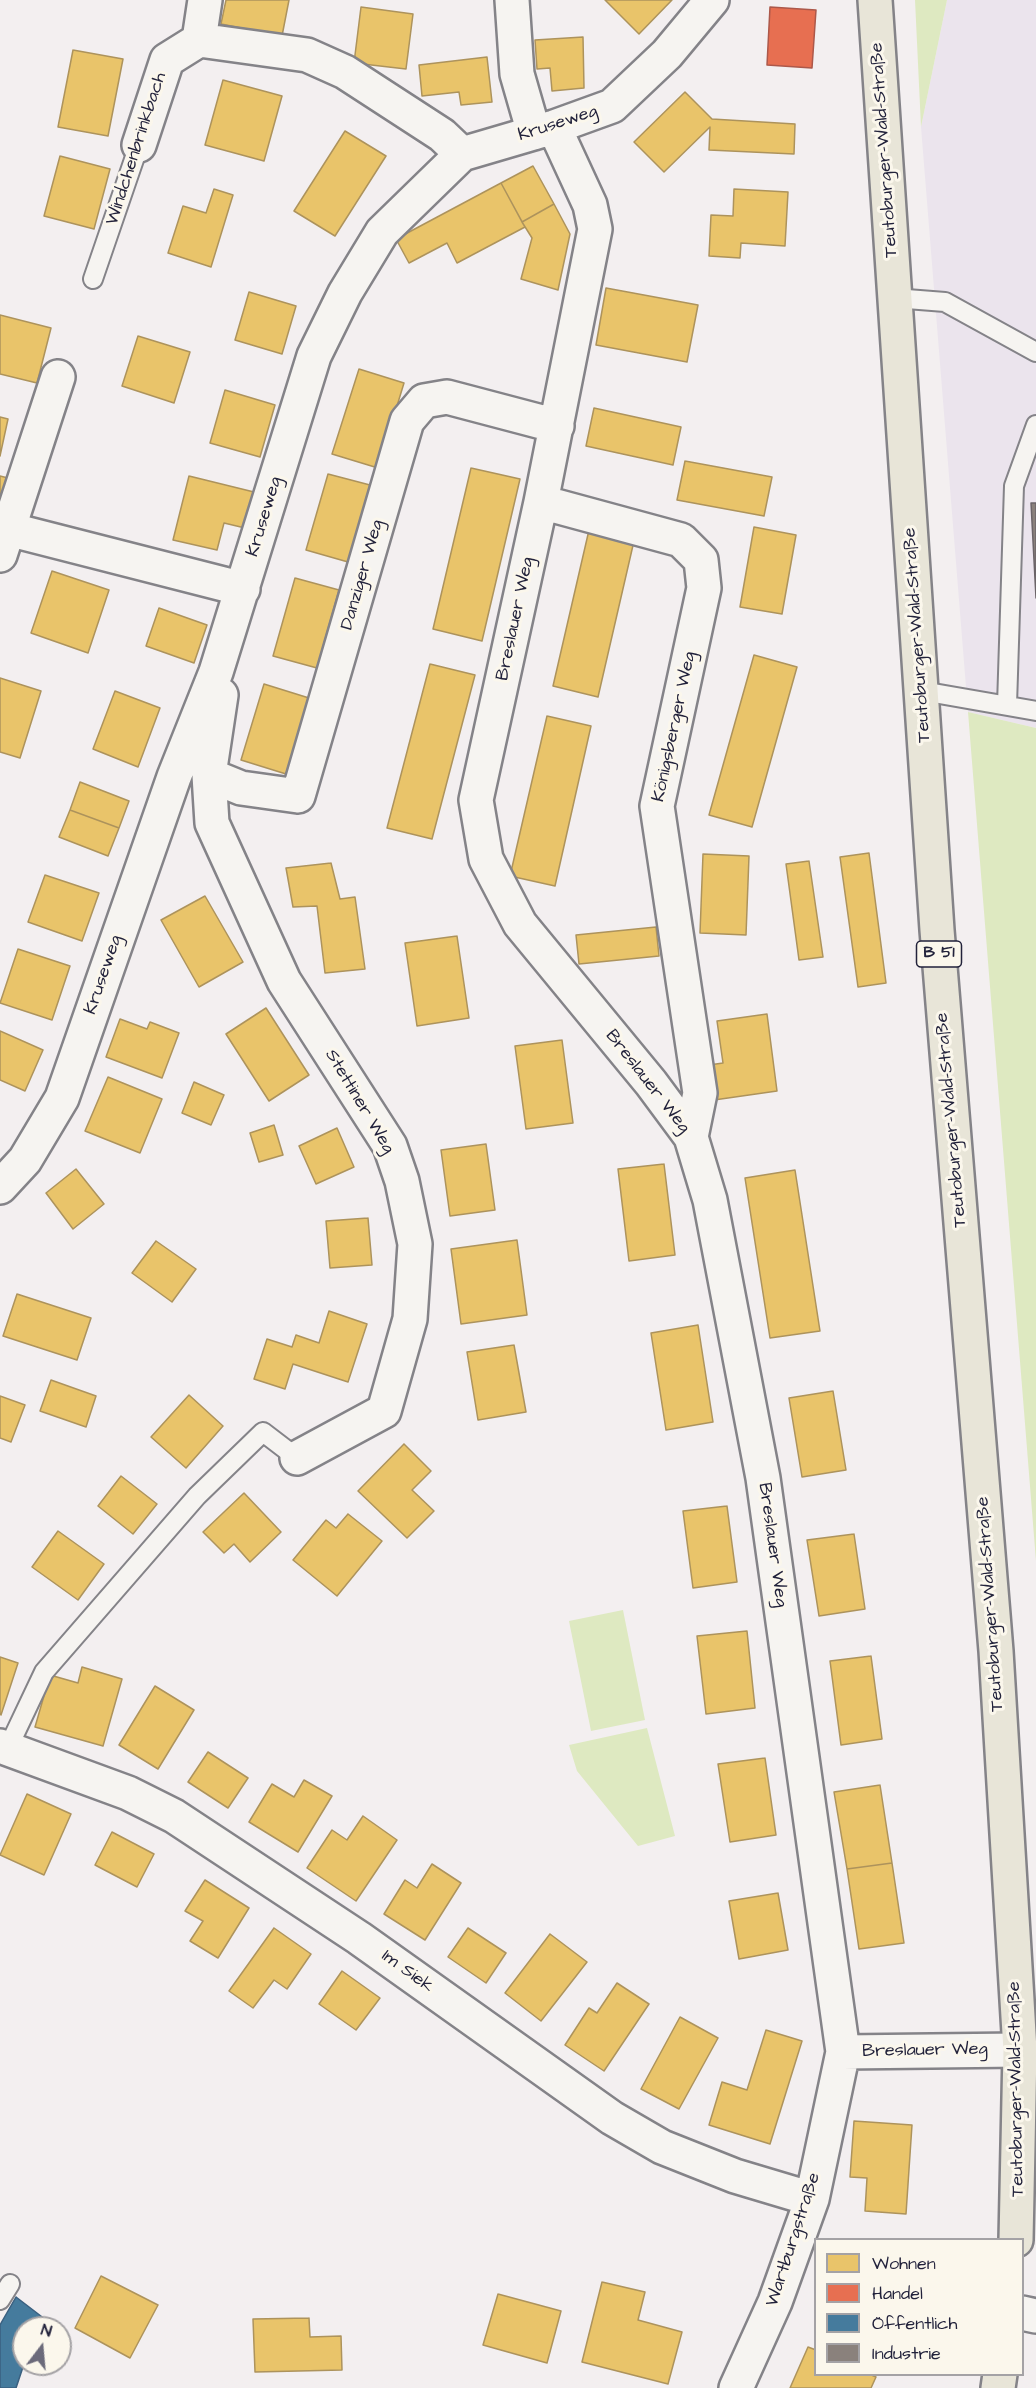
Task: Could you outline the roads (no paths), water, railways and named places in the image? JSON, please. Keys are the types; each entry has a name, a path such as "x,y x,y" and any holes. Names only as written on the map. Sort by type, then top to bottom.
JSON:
{"main road":[{"name":"Teutoburger-Wald-Straße","path":"875,0 937,930 996,1651 1020,2050 1016,2238"}],"street":[{"path":"205,0 199,40 307,55 345,72 442,135 462,154"},
{"name":"Breslauer Weg","path":"512,0 517,74 525,111 544,130 590,205 595,230 557,426 476,800 486,859 520,924 651,1083 691,1137 710,1200 762,1478 843,2052 1020,2050"},
{"name":"Kruseweg","path":"0,1187 25,1160 62,1098 174,777 216,672 314,356 345,293 382,232 462,154 544,130 612,106 667,54 711,0"},
{"name":"Windchenbrinkbach","path":"139,145 167,60 199,40"},
{"path":"58,377 3,537 243,589"},
{"name":"Danziger Weg","path":"208,775 241,788 298,796 407,421 424,401 447,397 557,426"},
{"name":"Königsberger Weg","path":"541,502 681,540 701,560 704,588 657,806 700,1093 691,1137"},
{"path":"208,775 223,683 216,672"},
{"name":"Stettiner Weg","path":"208,775 212,823 284,981 390,1146 402,1181 415,1244 410,1318 384,1411 297,1458"},
{"name":"Im Siek","path":"4,1747 129,1793 174,1816 359,1938 612,2118 662,2147 735,2176 812,2199"},
{"name":"Wartburgstraße","path":"736,2388 775,2302 812,2199 843,2052"}],"lane":[{"name":"Windchenbrinkbach","path":"93,279 139,145"},
{"path":"894,298 945,302 1036,352"},
{"path":"1007,705 1014,486 1036,425"},
{"path":"922,692 1036,711"},
{"path":"4,1747 44,1672 117,1592 197,1496 263,1431 297,1458"},
{"path":"0,2300 10,2284"}]}
